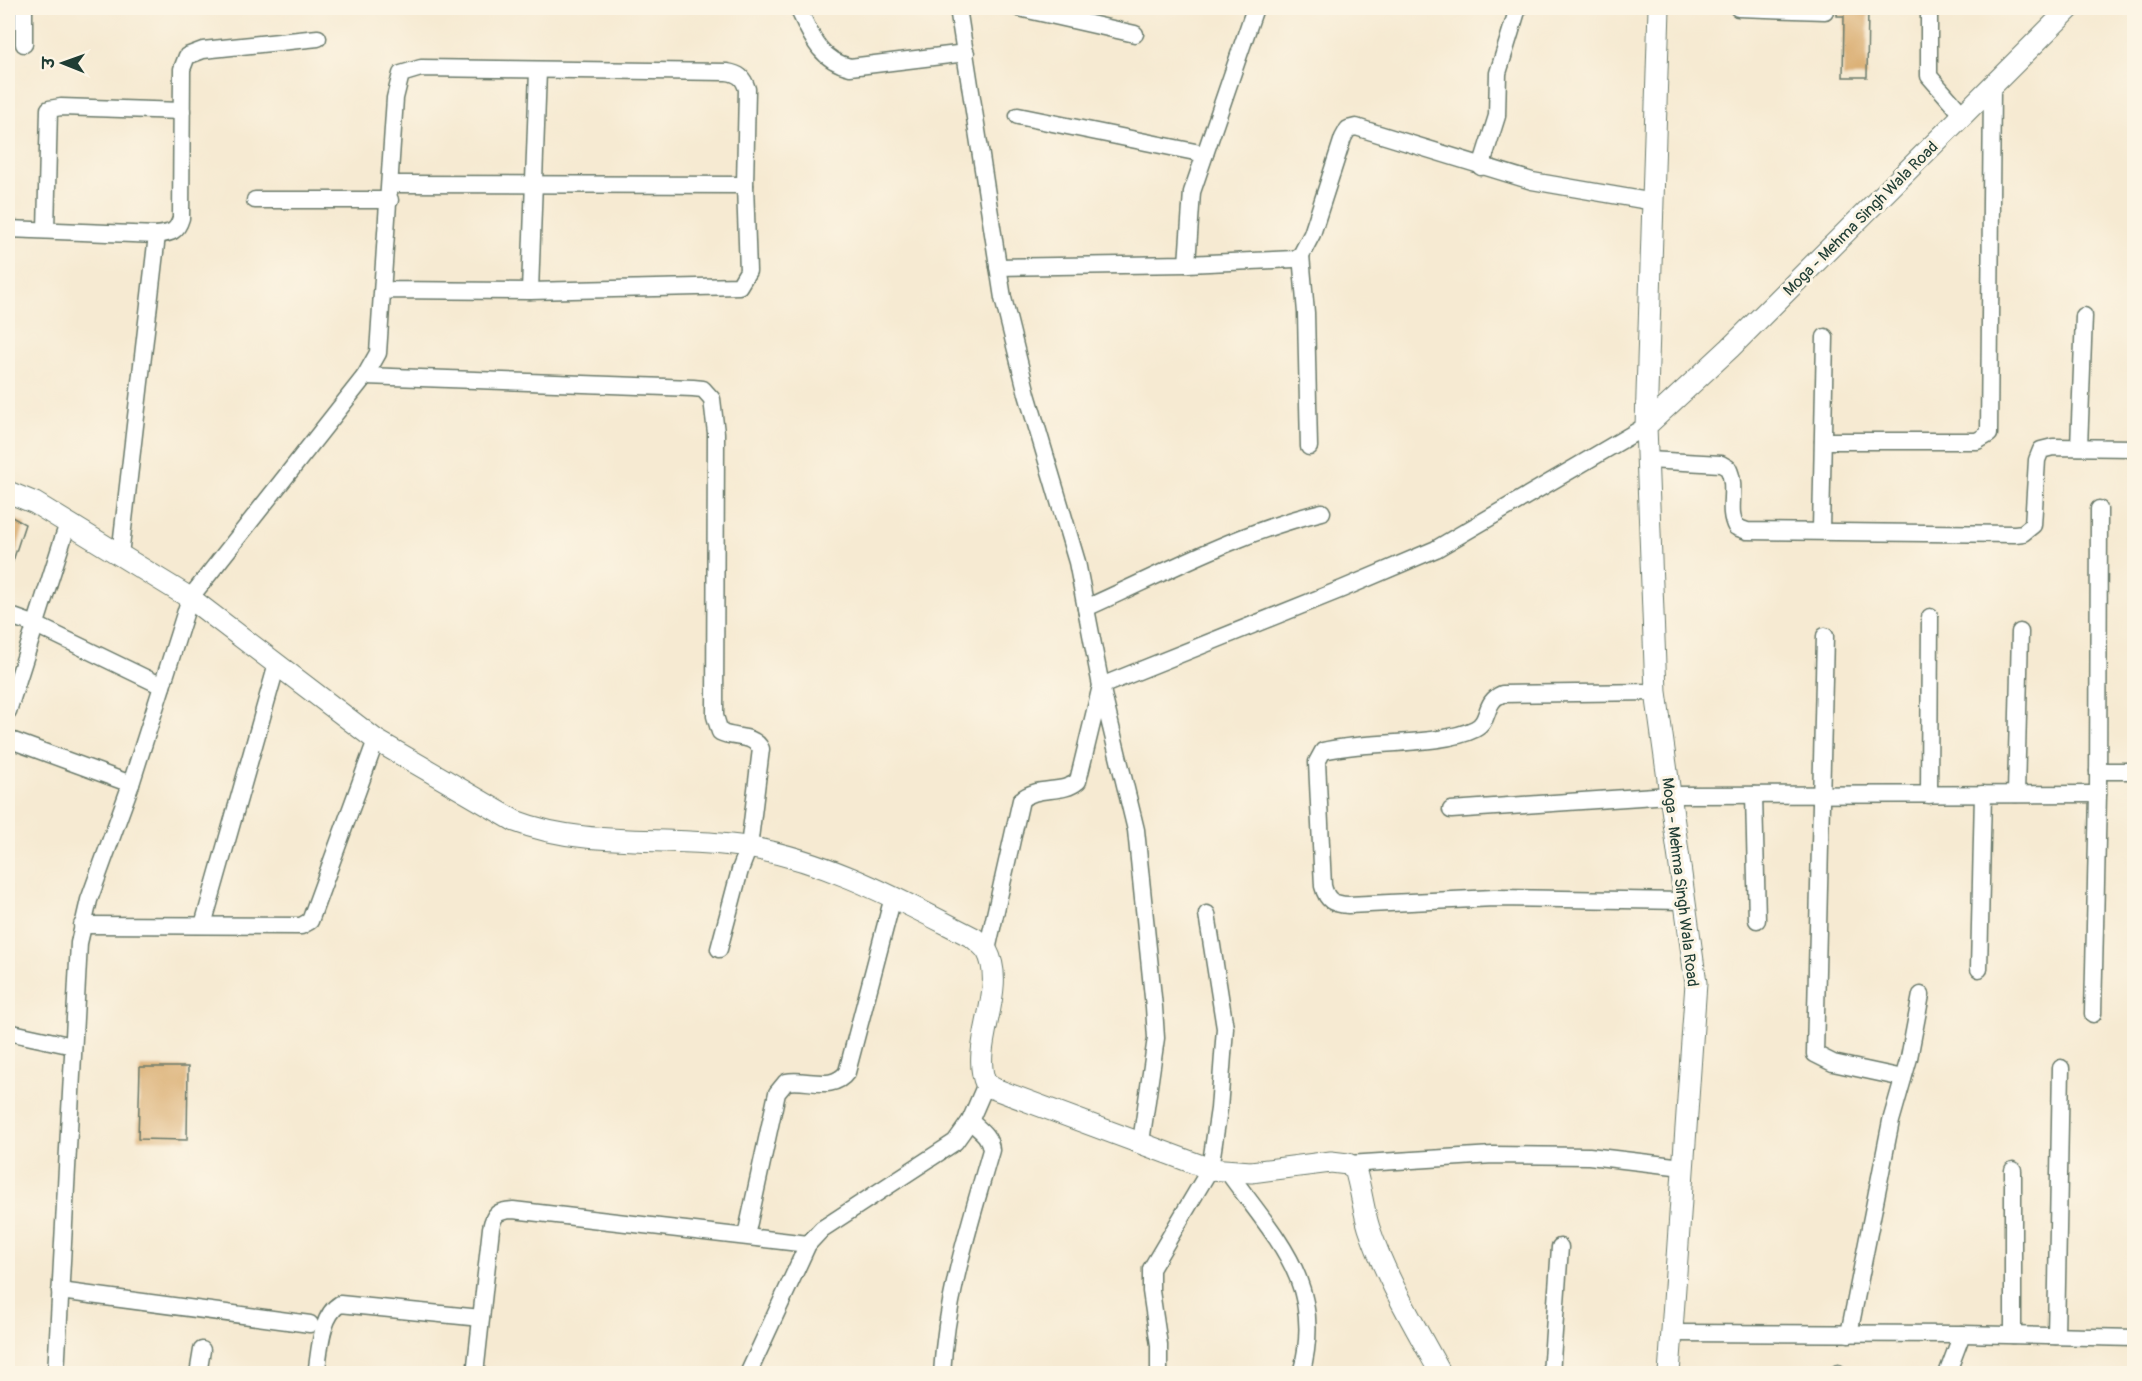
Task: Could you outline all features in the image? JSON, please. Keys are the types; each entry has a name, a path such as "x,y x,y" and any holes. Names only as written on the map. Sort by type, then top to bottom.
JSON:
{"street":[{"path":"24,8 24,44"},
{"path":"798,8 822,54 836,64 850,68 966,53"},
{"path":"958,8 998,267 1027,394 1077,562 1101,686 1136,830 1156,1038 1141,1142"},
{"path":"1019,8 1135,34"},
{"path":"1187,264 1189,213 1205,154 1255,8"},
{"path":"1481,167 1497,116 1498,73 1518,8"},
{"name":"Moga - Mehma Singh Wala Road","path":"1659,8 1646,426 1656,692 1696,983 1669,1374"},
{"path":"1738,8 1825,11"},
{"path":"1929,8 1929,76 1935,87 1963,115"},
{"name":"Moga - Mehma Singh Wala Road","path":"1646,426 1730,348 2070,8"},
{"path":"8,229 157,236 172,233 178,227 181,218 183,62 193,53 318,38"},
{"path":"56,1374 82,925 190,598 365,376 378,352 383,290 391,192 395,98 400,74 421,68 737,73 744,79 747,89 745,185 748,271 739,286 530,291 383,290"},
{"path":"530,291 538,71"},
{"path":"1823,441 1977,441 1989,434 1992,86"},
{"path":"46,230 49,110 61,107 182,111"},
{"path":"1018,116 1205,154"},
{"path":"1309,447 1306,314 1301,255 1312,234 1348,129 1356,127 1368,129 1481,167 1561,188 1654,202"},
{"path":"255,200 534,185 745,185"},
{"path":"120,555 157,236"},
{"path":"998,267 1281,261 1301,255"},
{"path":"2079,447 2084,316"},
{"path":"1821,530 1825,337"},
{"path":"365,376 693,388 703,389 712,399 716,433 717,726 720,732 726,735 752,739 758,743 761,750 748,847 719,949"},
{"path":"1101,686 1342,590 1436,549 1646,426"},
{"path":"1648,459 1721,464 1728,468 1732,484 1732,521 1741,530 2023,533 2033,525 2035,516 2037,460 2041,450 2046,447 2134,448"},
{"path":"8,492 35,503 190,598 376,740 514,821 532,828 579,836 748,847 833,869 974,938 987,950"},
{"path":"2093,1014 2098,794 2099,509"},
{"path":"1086,608 1238,538 1288,520 1322,512"},
{"path":"8,711 68,523"},
{"path":"8,615 36,625 162,686"},
{"path":"1929,795 1930,617"},
{"path":"2016,794 2020,632"},
{"path":"1825,636 1819,795 1815,1054 1833,1063 1903,1078"},
{"path":"203,925 277,664"},
{"path":"748,1374 808,1244 822,1229 945,1150 962,1135 970,1121 986,1084 982,1067 992,975 987,950 1021,800 1029,793 1071,787 1078,781 1101,686"},
{"path":"1656,692 1502,694 1490,702 1483,722 1476,729 1443,737 1323,751 1317,762 1323,886 1326,897 1331,902 1348,905 1494,897 1684,901"},
{"path":"8,739 130,784"},
{"path":"82,925 301,926 310,921 376,740"},
{"path":"2098,771 2134,771"},
{"path":"1979,969 1983,794"},
{"path":"1451,810 1669,795 2098,794"},
{"path":"1754,795 1757,920"},
{"path":"746,1236 777,1093 786,1082 831,1084 841,1080 847,1072 894,897"},
{"path":"1159,1374 1159,1345 1151,1291 1151,1269 1219,1170 1219,1109 1225,1028 1207,914"},
{"path":"1850,1334 1891,1121 1915,1034 1921,995"},
{"path":"8,1032 74,1046"},
{"path":"2056,1336 2061,1068"},
{"path":"986,1084 1219,1170 1251,1172 1331,1162 1348,1164 1492,1155 1589,1156 1683,1167"},
{"path":"942,1374 947,1313 965,1234 991,1150 990,1142 984,1132 970,1121"},
{"path":"1348,1164 1355,1169 1369,1227 1380,1256 1402,1304 1441,1374"},
{"path":"1219,1170 1285,1252 1301,1284 1308,1311 1309,1335 1300,1374"},
{"path":"2013,1170 2013,1335"},
{"path":"475,1374 491,1228 493,1217 499,1211 513,1210 808,1244"},
{"path":"1551,1374 1560,1247"},
{"path":"60,1291 310,1324"},
{"path":"316,1374 327,1318 332,1309 340,1304 481,1318"},
{"path":"1672,1333 1962,1334 2134,1338"},
{"path":"1947,1374 1962,1334"},
{"path":"198,1374 202,1350"}],"building":[{"path":"1837,8 1868,8 1867,77 1843,77 1844,16 1837,16"},
{"path":"8,515 25,524 10,570 8,570"},
{"path":"140,1067 188,1067 187,1140 138,1139"}]}
